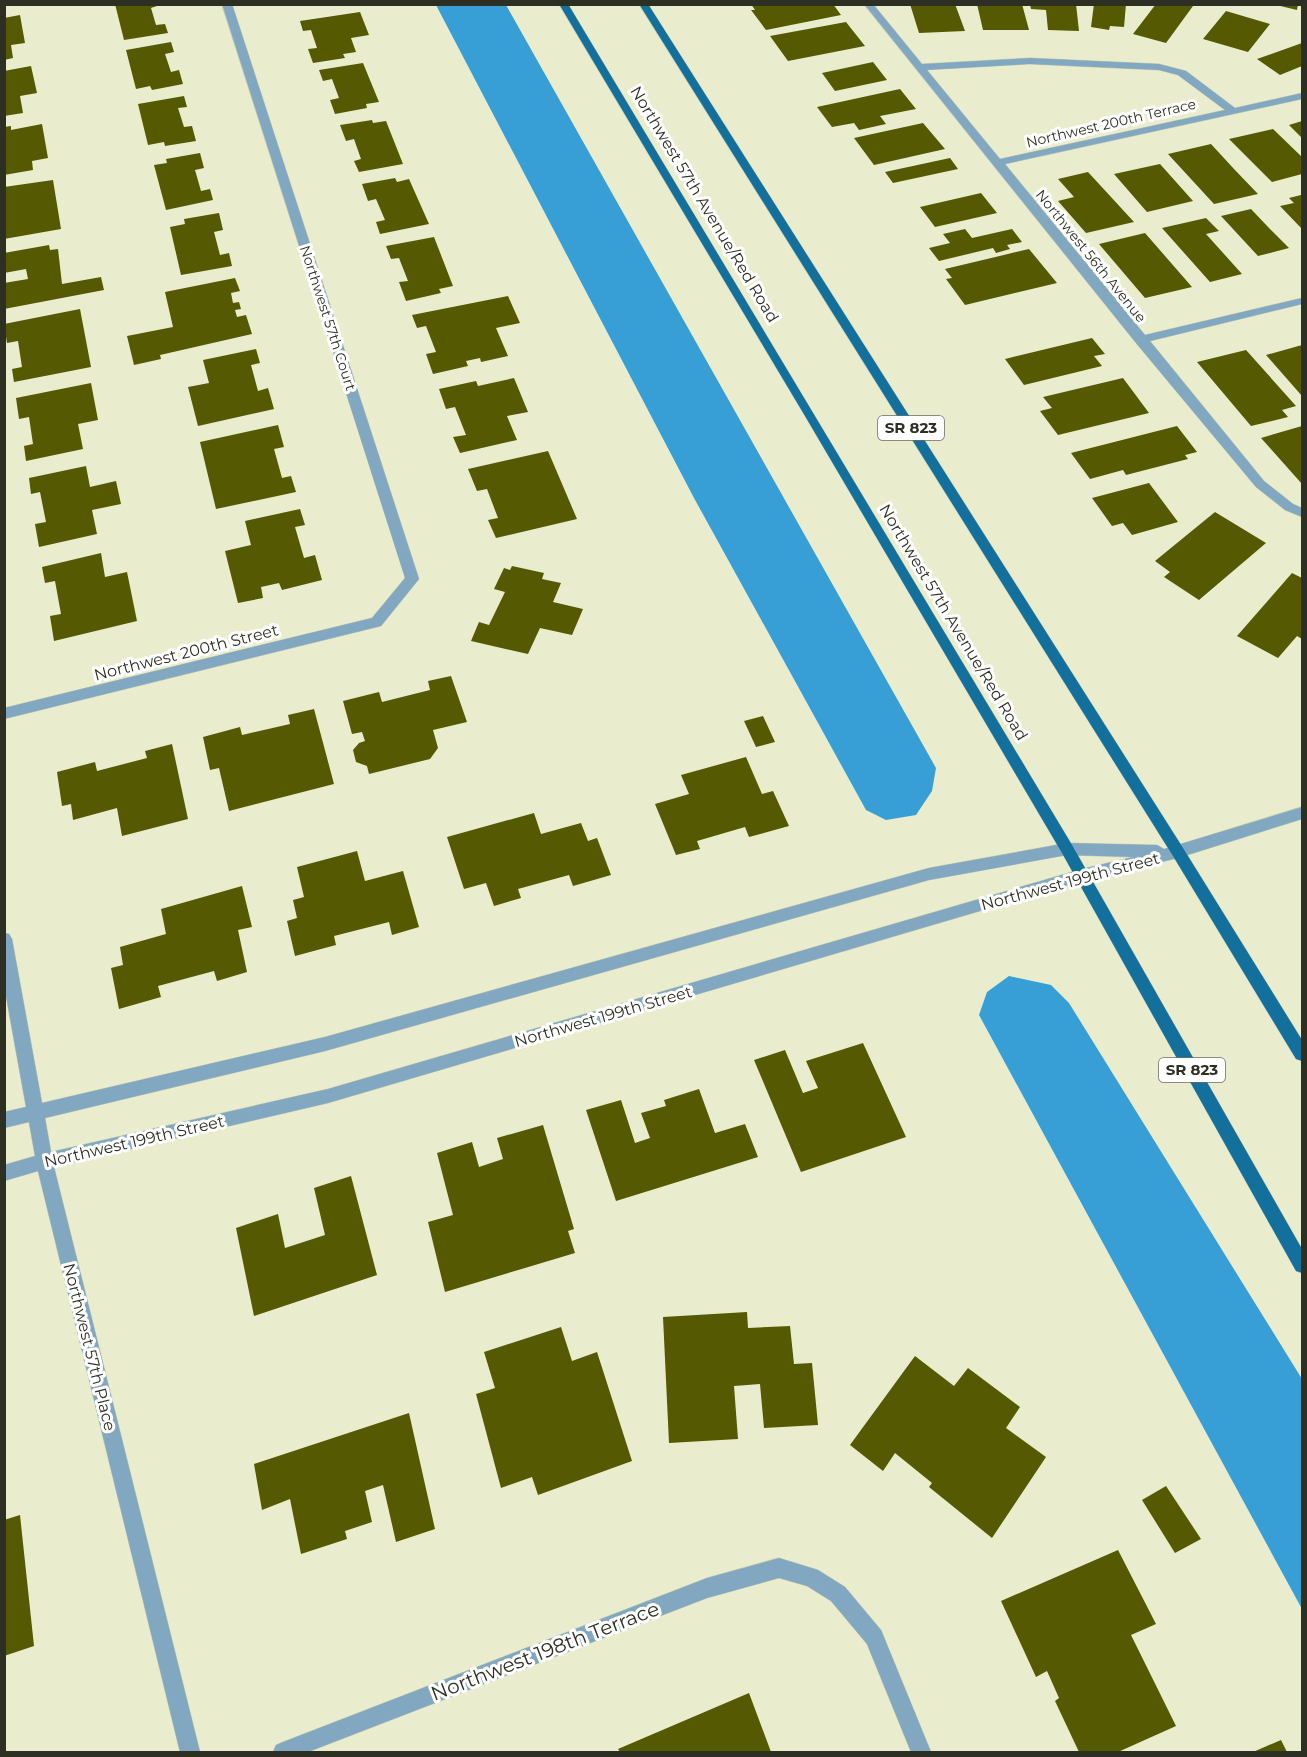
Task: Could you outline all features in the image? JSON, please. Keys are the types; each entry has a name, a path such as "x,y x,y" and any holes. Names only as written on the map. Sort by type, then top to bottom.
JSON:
{"main road":[{"name":"Northwest 57th Avenue/Red Road","path":"563,4 811,416 1067,849 1302,1264"},
{"name":"SR 823","path":"643,4 1178,852 1302,1054"}],"street":[{"name":"Northwest 57th Court","path":"227,4 412,579 376,622"},
{"name":"Northwest 56th Avenue","path":"868,4 1140,340 1260,484 1289,507 1302,513"},
{"name":"Northwest 200th Terrace","path":"919,67 1030,61 1159,67 1182,73 1232,110"},
{"name":"Northwest 200th Terrace","path":"997,163 1302,96"},
{"path":"1140,340 1302,301"},
{"name":"Northwest 200th Street","path":"4,714 376,622"},
{"path":"1178,852 1302,813"},
{"name":"Northwest 199th Street","path":"4,1120 324,1044 929,874 1067,849 1178,852"},
{"name":"Northwest 199th Street","path":"4,1173 44,1161 328,1096 1082,875 1178,852"},
{"name":"Northwest 57th Place","path":"4,939 44,1161 190,1752"},
{"name":"Northwest 198th Terrace","path":"283,1752 707,1588 779,1569 811,1577 838,1594 874,1637 921,1752"}],"water":[{"path":"436,5 506,5 936,768 932,791 916,815 886,820 866,810 694,498"},
{"path":"1009,976 1051,985 1069,1003 1302,1379 1302,1609 979,1015 987,992"}],"building":[{"path":"115,4 163,4 151,8 156,25 165,24 168,33 124,40"},
{"path":"751,4 833,4 841,15 766,30 751,10 755,10"},
{"path":"910,4 955,4 965,31 919,33"},
{"path":"977,4 1022,4 1029,30 983,30"},
{"path":"1030,4 1076,4 1079,31 1048,30 1046,10 1031,9"},
{"path":"1094,4 1126,4 1124,27 1110,26 1109,30 1091,27"},
{"path":"1156,4 1193,6 1166,43 1133,34"},
{"path":"1272,4 1298,4 1297,10"},
{"path":"1226,11 1270,24 1248,52 1203,39"},
{"path":"360,12 369,35 351,38 356,52 343,54 345,58 313,63 308,49 317,48 311,30 303,31 300,21"},
{"path":"20,15 25,43 11,45 13,58 4,60 4,18"},
{"path":"846,22 865,46 788,61 770,36"},
{"path":"171,42 174,52 165,54 171,72 179,70 183,84 152,90 150,86 136,89 126,50"},
{"path":"1302,43 1302,66 1280,75 1257,59"},
{"path":"873,62 887,80 835,91 822,73"},
{"path":"363,63 379,102 366,104 367,108 335,114 330,100 339,98 332,79 323,81 319,70"},
{"path":"31,66 37,93 20,96 23,113 4,116 4,71"},
{"path":"900,89 916,109 880,116 886,124 859,130 854,123 832,127 817,107"},
{"path":"184,96 187,107 178,108 184,127 192,126 196,141 165,146 164,142 148,145 138,104"},
{"path":"372,120 373,123 386,121 403,164 359,172 354,161 361,159 354,139 346,141 340,125"},
{"path":"1302,121 1302,138 1289,125"},
{"path":"923,123 945,149 874,165 854,138"},
{"path":"42,124 48,158 32,161 33,170 4,175 4,127 11,126 11,130"},
{"path":"1273,129 1302,157 1302,174 1272,182 1229,139"},
{"path":"1211,144 1258,194 1214,204 1168,154"},
{"path":"200,153 204,168 195,170 201,191 210,189 213,200 166,210 154,165 167,163 166,159"},
{"path":"950,158 958,169 893,183 885,172"},
{"path":"1160,164 1193,201 1147,212 1114,174"},
{"path":"1088,172 1134,222 1086,233 1058,201 1074,197 1058,179"},
{"path":"395,178 397,182 409,179 429,224 380,234 376,222 385,220 376,199 368,201 362,184"},
{"path":"53,180 61,229 4,239 4,187"},
{"path":"981,193 997,213 935,227 920,207"},
{"path":"1301,195 1302,229 1280,206 1294,203 1289,198"},
{"path":"1251,209 1289,248 1258,256 1221,216"},
{"path":"219,213 223,230 214,232 220,255 229,253 232,266 181,275 170,227 185,224 184,219"},
{"path":"1206,218 1219,231 1206,234 1242,274 1210,282 1162,228"},
{"path":"965,229 972,238 1012,229 1022,242 1007,245 1010,249 996,253 993,248 939,261 929,248 950,243 943,234"},
{"path":"1145,233 1192,287 1145,298 1099,244"},
{"path":"434,237 453,286 439,289 441,293 406,301 399,282 408,281 399,258 391,259 386,246"},
{"path":"49,245 50,250 58,249 62,284 101,277 104,290 4,309 4,283 28,279 26,269 4,273 4,253"},
{"path":"1029,249 1057,283 965,305 946,279 952,278 945,269"},
{"path":"235,278 240,291 231,293 233,303 239,302 241,309 235,310 237,317 246,315 252,334 160,355 161,359 134,365 127,336 173,327 165,292"},
{"path":"508,296 520,323 496,328 508,356 481,362 480,358 466,361 468,366 433,374 426,354 436,352 426,326 417,328 412,315"},
{"path":"80,309 91,367 14,382 12,369 22,367 18,341 7,343 4,324"},
{"path":"1092,338 1105,354 1094,356 1102,366 1024,385 1005,359"},
{"path":"1302,345 1302,396 1266,355"},
{"path":"256,349 260,363 251,365 258,391 268,388 274,409 198,426 188,387 209,383 203,360"},
{"path":"1246,350 1296,406 1282,410 1288,417 1251,426 1197,362"},
{"path":"514,378 528,412 507,416 517,440 460,453 453,437 466,435 455,407 446,409 439,389 476,381 478,386"},
{"path":"1123,378 1149,413 1058,435 1040,411 1052,408 1043,397"},
{"path":"91,383 98,420 78,424 83,449 26,461 24,446 33,444 29,417 19,419 16,398"},
{"path":"278,425 284,447 274,449 282,478 291,476 296,492 216,509 200,442"},
{"path":"1177,426 1197,452 1185,455 1188,459 1126,475 1123,470 1090,479 1071,453"},
{"path":"1302,426 1302,484 1261,438"},
{"path":"548,451 577,519 496,538 488,520 498,518 487,489 477,491 468,469"},
{"path":"86,466 90,487 116,481 121,504 92,510 97,534 39,547 35,524 46,522 40,492 31,494 29,478"},
{"path":"1149,483 1178,522 1132,535 1123,523 1112,526 1092,498"},
{"path":"300,509 305,525 295,527 304,558 315,555 322,580 282,590 279,583 261,587 263,598 238,603 225,551 251,545 245,521"},
{"path":"1215,512 1266,543 1199,600 1164,577 1170,572 1155,561"},
{"path":"101,553 105,577 127,572 137,621 54,641 50,616 61,614 55,581 45,583 42,567"},
{"path":"512,566 544,573 542,579 561,583 553,602 583,609 572,635 540,628 528,654 471,641 479,622 489,625 505,592 494,589 504,568 510,570"},
{"path":"1292,573 1302,578 1302,639 1297,636 1278,658 1237,636"},
{"path":"451,676 467,722 433,730 438,748 430,759 369,774 367,766 356,762 353,750 359,743 365,741 362,732 352,734 343,701 379,692 382,702 430,690 428,681"},
{"path":"314,709 334,784 229,811 219,768 210,770 203,737 240,727 242,735 290,724 288,715"},
{"path":"763,716 775,742 756,747 744,721"},
{"path":"172,744 188,819 122,836 117,808 73,820 71,804 62,806 57,772 95,762 97,771 147,758 145,751"},
{"path":"746,757 762,794 773,791 789,826 749,837 745,827 697,841 700,849 676,855 655,804 689,794 681,775"},
{"path":"534,813 541,834 581,823 588,841 597,838 611,875 573,886 569,875 518,889 521,898 494,906 486,883 464,889 447,837"},
{"path":"357,851 365,881 403,871 419,927 392,935 389,922 334,936 336,945 295,956 287,921 297,918 293,900 304,897 297,867"},
{"path":"242,886 252,927 238,930 247,972 217,981 214,971 158,986 161,997 119,1009 111,968 123,965 120,947 166,934 161,909"},
{"path":"863,1043 906,1137 801,1172 754,1060 785,1050 803,1093 818,1088 806,1061"},
{"path":"699,1089 715,1133 745,1124 758,1157 616,1201 586,1110 621,1100 635,1143 650,1138 641,1113 666,1106 664,1100"},
{"path":"543,1125 574,1229 568,1231 575,1253 445,1292 428,1222 453,1215 437,1153 472,1142 479,1167 503,1159 497,1138"},
{"path":"351,1176 377,1275 254,1316 236,1228 278,1214 285,1248 325,1235 314,1188"},
{"path":"747,1312 748,1328 790,1326 794,1364 812,1363 818,1425 764,1428 760,1384 734,1386 738,1439 669,1443 663,1317"},
{"path":"561,1327 572,1361 597,1352 632,1461 538,1495 532,1477 501,1488 476,1394 495,1388 484,1352"},
{"path":"915,1356 954,1386 968,1368 1020,1407 1006,1428 1046,1457 992,1538 929,1487 932,1483 895,1453 883,1471 850,1445"},
{"path":"409,1413 435,1529 396,1542 383,1485 365,1491 372,1522 345,1531 347,1539 301,1554 290,1499 262,1510 254,1464"},
{"path":"1166,1486 1201,1539 1175,1553 1142,1500"},
{"path":"20,1515 34,1646 4,1656 4,1520"},
{"path":"1118,1550 1156,1624 1131,1635 1176,1726 1118,1752 1079,1752 1055,1701 1059,1698 1047,1671 1036,1677 1001,1601"},
{"path":"749,1693 771,1752 620,1752 618,1749"},
{"path":"1281,1740 1287,1752 1253,1752"}]}
